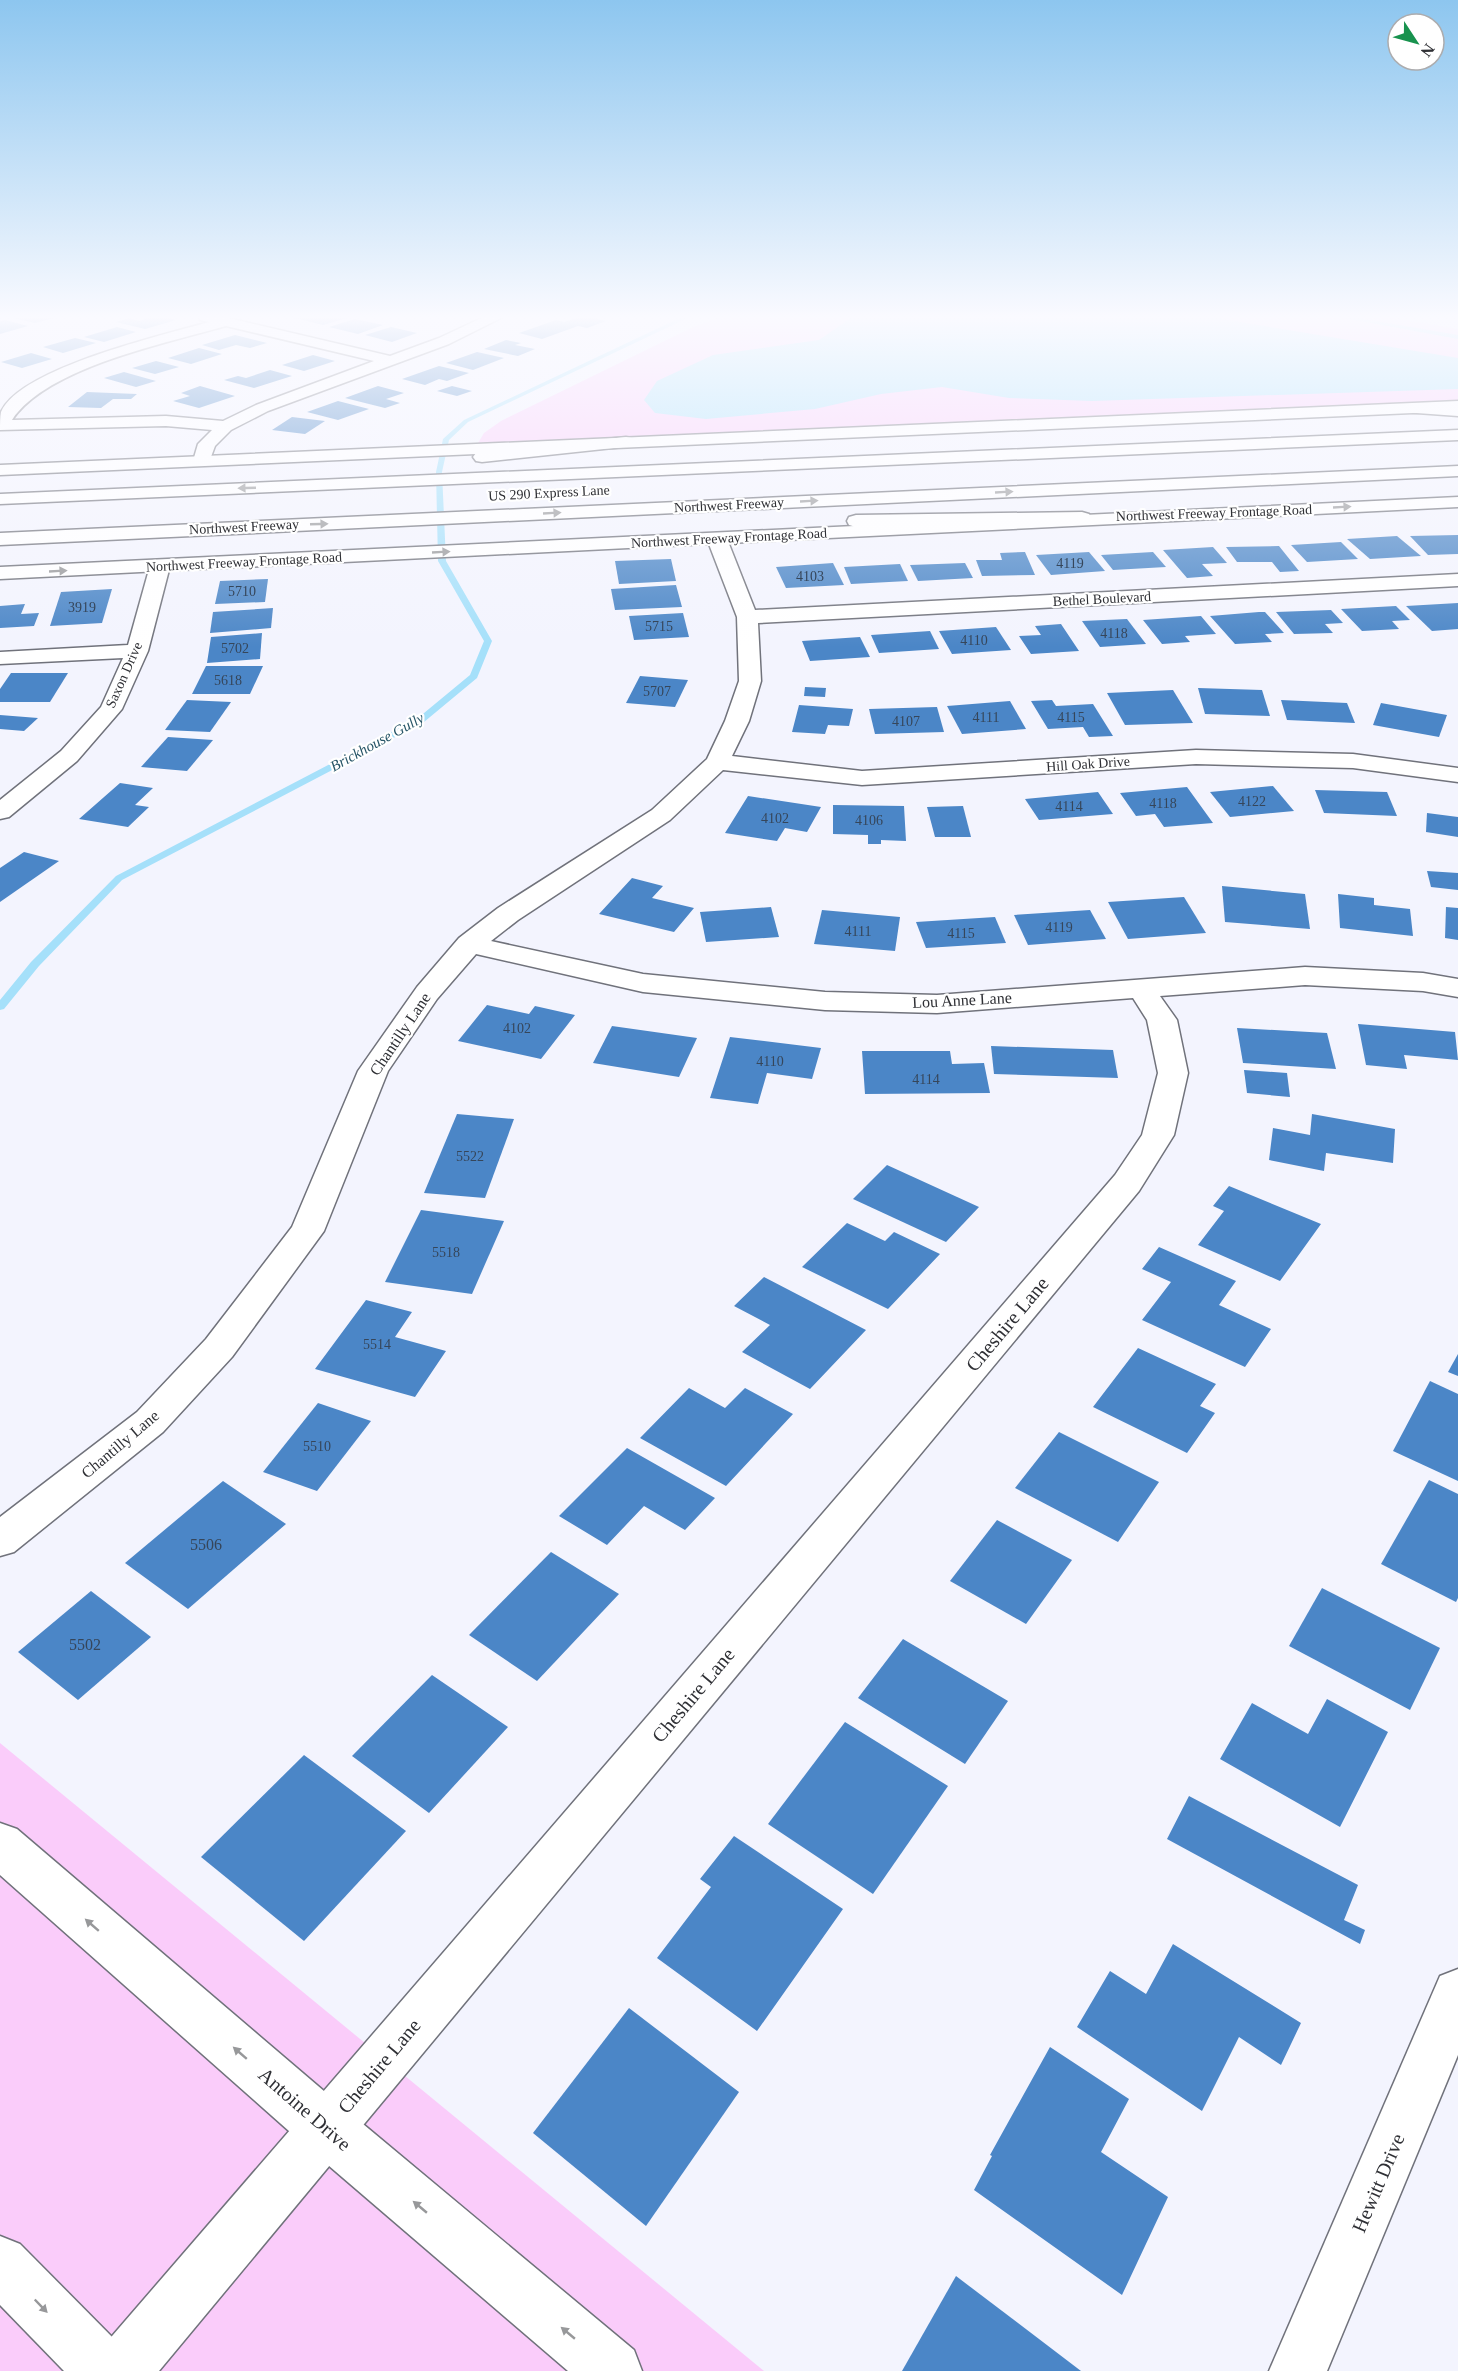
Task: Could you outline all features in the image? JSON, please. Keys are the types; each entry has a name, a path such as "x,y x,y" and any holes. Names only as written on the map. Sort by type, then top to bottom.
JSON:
{"main road":[{"path":"221,426 225,426"},
{"path":"202,461 207,444 225,426"},
{"path":"0,489 626,442 1014,426"},
{"path":"0,499 1458,435"},
{"path":"1422,454 1458,452"},
{"path":"0,470 202,461 390,458"},
{"name":"Northwest Freeway","path":"386,538 493,516 1458,471"},
{"name":"Northwest Freeway Frontage Road","path":"0,573 160,566 386,538 496,542 717,539 1082,518 1458,502"},
{"path":"496,542 846,521 1082,518"},
{"path":"0,538 72,535 142,546 386,538"},
{"name":"Chantilly Lane","path":"0,1540 150,1422 219,1348 307,1231 373,1071 427,993 470,944 508,914 661,815 717,762 737,721 750,681 747,617 717,539"},
{"name":"Saxon Drive","path":"0,812 69,756 111,709 137,651 160,566"},
{"name":"Bethel Boulevard","path":"747,617 1458,580"},
{"path":"0,658 137,651"},
{"name":"Hill Oak Drive","path":"717,762 862,778 1196,757 1353,761 1458,775"},
{"name":"Lou Anne Lane","path":"470,944 643,983 825,1001 937,1004 1305,976 1423,982 1458,988"},
{"name":"Cheshire Lane","path":"121,2371 1127,1183 1158,1135 1173,1073 1162,1020 1141,987"},
{"name":"Antoine Drive","path":"0,1845 326,2128 613,2371"},
{"name":"Hewitt Drive","path":"1298,2371 1458,1994"},
{"path":"0,2264 104,2371"}],"shaded area":[{"path":"494,426 893,426 478,443 484,433"},
{"path":"0,1743 764,2371 0,2371"}],"building":[{"path":"279,426 318,426 305,434 272,430"},
{"path":"1458,535 1458,554 1428,555 1410,536"},
{"path":"1397,536 1421,556 1370,559 1347,539"},
{"path":"1341,542 1358,559 1307,562 1291,545"},
{"path":"1279,546 1299,571 1280,572 1272,562 1237,562 1226,547"},
{"path":"1213,547 1227,563 1202,564 1213,576 1187,578 1163,550"},
{"path":"1025,552 1035,575 982,576 976,560 1002,560 1000,553"},
{"path":"1089,552 1105,571 1051,575 1036,555"},
{"path":"1153,552 1166,567 1113,570 1101,555"},
{"path":"671,559 676,581 619,584 615,561"},
{"path":"833,563 844,585 786,588 776,567"},
{"path":"965,563 973,578 918,581 910,565"},
{"path":"900,564 908,581 851,584 844,567"},
{"path":"268,579 265,602 215,604 220,581"},
{"path":"676,585 682,607 615,610 611,589"},
{"path":"112,589 102,623 50,626 61,592"},
{"path":"1458,603 1458,629 1432,631 1406,606"},
{"path":"25,604 21,614 39,613 34,626 0,628 0,606"},
{"path":"1396,606 1410,620 1392,621 1399,629 1362,631 1341,609"},
{"path":"273,608 271,628 210,633 213,612"},
{"path":"1331,610 1343,623 1325,624 1333,633 1294,634 1276,612"},
{"path":"1265,612 1284,633 1265,634 1272,642 1235,644 1210,616"},
{"path":"683,613 689,637 634,640 629,616"},
{"path":"1201,616 1216,634 1185,636 1190,642 1162,644 1143,620"},
{"path":"1127,619 1146,644 1100,647 1082,621"},
{"path":"1061,624 1079,651 1031,654 1019,636 1041,635 1035,626"},
{"path":"996,627 1011,650 952,654 939,631"},
{"path":"930,631 939,649 879,653 871,635"},
{"path":"262,633 260,659 207,663 211,637"},
{"path":"860,637 870,657 810,661 802,641"},
{"path":"206,666 263,666 250,694 192,694"},
{"path":"11,673 68,673 50,702 0,702 0,689"},
{"path":"640,676 688,680 675,707 626,703"},
{"path":"805,687 826,688 825,697 804,696"},
{"path":"1198,688 1262,690 1270,716 1205,714"},
{"path":"1173,690 1193,723 1125,725 1107,693"},
{"path":"187,700 231,702 210,732 165,730"},
{"path":"1052,700 1056,706 1093,704 1113,736 1089,737 1083,727 1048,729 1031,701"},
{"path":"1281,700 1347,703 1355,723 1287,720"},
{"path":"1010,701 1026,729 962,734 947,706"},
{"path":"1381,703 1447,715 1439,737 1373,725"},
{"path":"799,705 853,709 849,726 828,725 825,734 792,732"},
{"path":"937,707 944,732 875,734 869,709"},
{"path":"0,715 38,718 24,731 0,729"},
{"path":"168,737 213,740 187,771 141,767"},
{"path":"120,783 153,788 135,805 149,807 128,827 79,819"},
{"path":"1273,786 1294,811 1230,817 1210,792"},
{"path":"1187,787 1213,823 1164,827 1155,814 1136,816 1120,793"},
{"path":"1315,790 1387,792 1397,816 1324,813"},
{"path":"1098,792 1113,814 1039,820 1025,799"},
{"path":"748,796 821,807 807,832 785,828 777,841 725,833"},
{"path":"833,805 904,806 906,841 881,840 881,844 868,844 868,835 833,834"},
{"path":"963,806 971,837 935,837 927,807"},
{"path":"1427,813 1458,817 1458,837 1426,832"},
{"path":"24,852 59,861 0,902 0,868"},
{"path":"1427,871 1458,873 1458,890 1431,887"},
{"path":"632,878 663,886 652,898 694,908 674,932 599,914"},
{"path":"1222,886 1305,894 1310,929 1225,922"},
{"path":"1338,894 1374,898 1374,905 1410,909 1413,936 1340,928"},
{"path":"1184,897 1206,933 1128,939 1108,902"},
{"path":"771,907 779,937 706,942 700,912"},
{"path":"1446,907 1458,908 1458,940 1445,938"},
{"path":"822,910 900,917 895,951 814,944"},
{"path":"1090,910 1106,939 1028,945 1014,915"},
{"path":"995,917 1006,943 926,948 916,922"},
{"path":"487,1005 529,1014 535,1006 575,1015 541,1059 458,1041"},
{"path":"1358,1024 1455,1032 1458,1060 1404,1055 1407,1069 1366,1065"},
{"path":"612,1026 697,1038 679,1077 593,1063"},
{"path":"1237,1028 1327,1033 1336,1069 1243,1063"},
{"path":"730,1037 821,1048 812,1079 767,1073 758,1104 710,1098"},
{"path":"991,1046 1113,1050 1118,1078 994,1074"},
{"path":"862,1051 950,1051 952,1064 984,1063 990,1093 865,1094"},
{"path":"1244,1070 1287,1073 1290,1097 1247,1093"},
{"path":"457,1114 514,1119 485,1198 424,1193"},
{"path":"1312,1114 1395,1129 1393,1163 1326,1153 1324,1171 1269,1160 1273,1128 1310,1135"},
{"path":"887,1165 979,1207 946,1242 853,1199"},
{"path":"1229,1186 1321,1224 1280,1281 1198,1245 1224,1211 1213,1206"},
{"path":"421,1210 504,1221 472,1294 385,1282"},
{"path":"847,1223 885,1241 894,1232 940,1254 888,1309 802,1267"},
{"path":"1159,1247 1236,1281 1219,1305 1271,1329 1245,1367 1142,1320 1171,1282 1142,1269"},
{"path":"764,1277 866,1330 810,1389 742,1352 770,1325 734,1306"},
{"path":"366,1300 412,1312 395,1337 446,1351 415,1397 315,1369"},
{"path":"1138,1348 1216,1384 1200,1406 1215,1413 1187,1453 1093,1407"},
{"path":"1458,1354 1458,1376 1448,1372"},
{"path":"1430,1381 1458,1394 1458,1481 1393,1451"},
{"path":"689,1388 725,1408 745,1388 793,1414 726,1486 640,1438"},
{"path":"318,1403 371,1421 317,1491 263,1472"},
{"path":"1059,1432 1159,1482 1118,1542 1015,1488"},
{"path":"627,1448 715,1498 685,1530 644,1506 607,1545 559,1516"},
{"path":"1429,1480 1458,1494 1458,1598 1456,1602 1381,1564"},
{"path":"223,1481 286,1524 188,1609 125,1563"},
{"path":"997,1520 1072,1560 1026,1624 950,1581"},
{"path":"551,1552 619,1594 537,1681 469,1635"},
{"path":"1322,1588 1440,1648 1410,1710 1289,1646"},
{"path":"91,1591 151,1637 78,1700 18,1652"},
{"path":"903,1639 1008,1701 965,1764 858,1698"},
{"path":"432,1675 508,1727 429,1813 352,1756"},
{"path":"1327,1699 1388,1732 1340,1827 1220,1759 1252,1703 1308,1734"},
{"path":"845,1722 948,1786 873,1894 768,1824"},
{"path":"304,1755 406,1831 304,1941 201,1857"},
{"path":"1189,1796 1358,1885 1344,1920 1365,1930 1360,1944 1167,1839"},
{"path":"734,1836 843,1909 757,2031 657,1958 711,1887 700,1879"},
{"path":"1173,1944 1301,2023 1281,2065 1239,2037 1202,2111 1077,2027 1110,1971 1146,1994"},
{"path":"629,2008 739,2092 646,2226 533,2133"},
{"path":"1050,2047 1129,2099 1101,2152 1168,2197 1122,2295 974,2190 992,2156 990,2155"},
{"path":"956,2276 1081,2371 902,2371"}],"waterway":[{"name":"Brickhouse Gully","path":"0,1007 35,964 119,878 421,720 474,676 488,641 442,561 439,472 446,439 461,426"}]}
